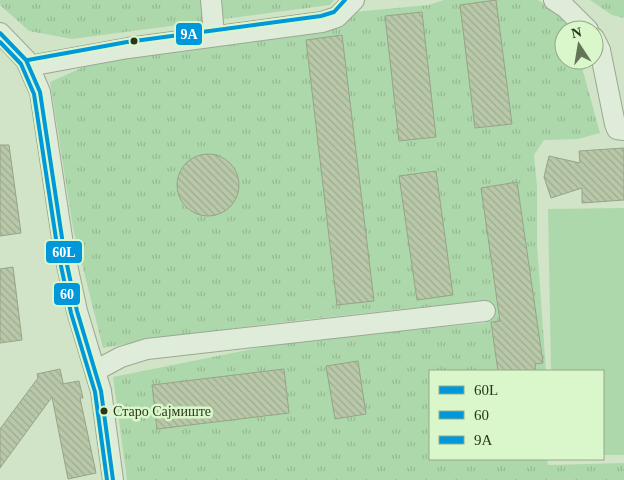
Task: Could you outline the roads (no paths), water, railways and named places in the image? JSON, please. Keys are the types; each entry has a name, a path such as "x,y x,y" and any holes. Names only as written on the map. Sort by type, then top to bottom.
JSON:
{"street":[{"path":"211,0 214,35"},
{"path":"29,66 214,35 322,22 337,17 354,0"},
{"path":"554,0 566,8 578,20"},
{"path":"0,33 17,50 29,66 42,100 64,251 77,311 96,371 106,421 113,480"},
{"path":"604,70 615,124 617,129 624,130"},
{"path":"96,371 121,357 147,349 484,311"}],"place":[{"name":"Старо Сајмиште","path":"104,411"}]}
